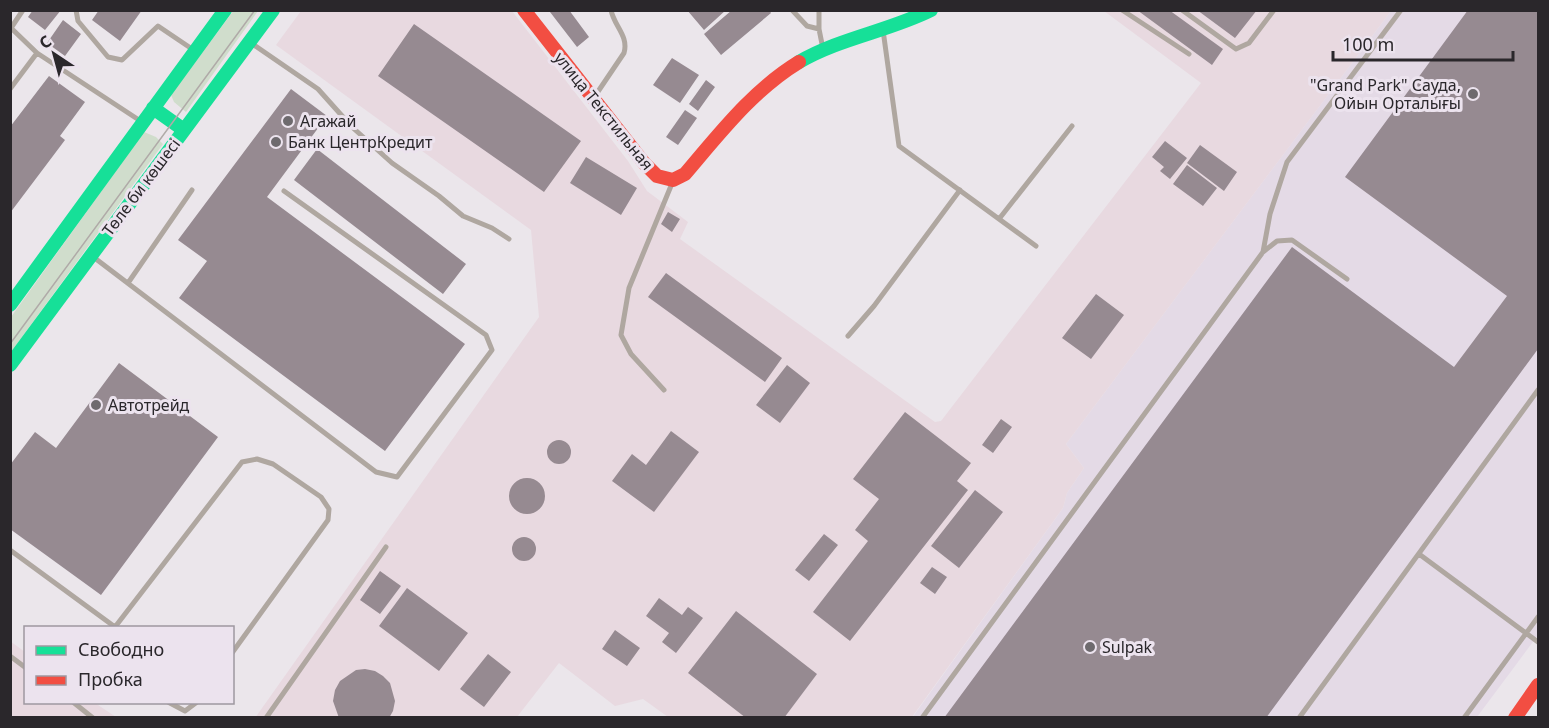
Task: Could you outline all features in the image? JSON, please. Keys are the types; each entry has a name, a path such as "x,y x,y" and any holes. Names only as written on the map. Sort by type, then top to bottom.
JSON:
{"main road":[{"path":"13,297 225,10"},
{"name":"Төле би көшесі","path":"10,365 273,10"},
{"name":"улица Текстильная","path":"524,10 644,163 657,176 673,180 685,174 757,95 802,60 926,12"},
{"path":"153,108 184,130"},
{"path":"1515,717 1539,685"}],"lane":[{"path":"23,10 11,28 37,53 143,122"},
{"path":"76,10 78,21 108,57 122,60 158,26 196,51"},
{"path":"594,97 626,47 626,41 611,10"},
{"path":"792,10 807,26 819,29"},
{"path":"819,10 819,29 824,50"},
{"path":"1122,10 1189,54"},
{"path":"1182,10 1236,49 1249,43 1274,10"},
{"path":"1263,252 1270,214 1287,162 1401,10"},
{"path":"883,28 899,146 1036,246"},
{"path":"249,42 318,89 352,127 392,163 463,216 492,228 509,239"},
{"path":"10,89 37,53"},
{"path":"999,219 1072,126"},
{"path":"664,390 631,354 621,335 629,288 673,180"},
{"path":"128,283 192,190"},
{"path":"848,336 874,306 960,190"},
{"path":"91,255 376,472 397,477 492,350 486,335 284,191"},
{"path":"922,717 1263,252 1277,241 1292,240 1347,279"},
{"path":"1299,717 1539,390"},
{"path":"116,626 242,462 257,459 273,464 321,497 329,508 328,520 234,650"},
{"path":"266,717 387,547"},
{"path":"10,550 114,626"},
{"path":"1419,554 1539,642"},
{"path":"1464,717 1539,617"},
{"path":"10,656 24,666"},
{"path":"76,704 93,717"},
{"path":"172,704 184,711 193,704"}],"shaded area":[{"path":"301,11 512,11 628,161 647,191 688,222 680,239 935,422 941,421 1201,83 1104,11 1391,11 1066,444 1084,468 1067,493 1063,508 912,717 668,717 643,699 615,706 559,663 517,717 255,718 539,317 531,230 276,45"},
{"path":"1391,11 1538,11 1538,635 1477,717 912,718 1063,508 1067,493 1084,468 1066,444"},
{"path":"10,641 24,651 24,704 96,704 116,717 11,717"}],"green space":[{"path":"234,10 258,11 186,112 174,102 171,95"},
{"path":"144,132 156,137 163,144 11,352 11,317"}],"building":[{"path":"33,10 61,10 45,30 28,17"},
{"path":"99,10 142,10 120,41 92,20"},
{"path":"569,10 589,37 577,47 550,12"},
{"path":"687,10 726,10 704,30"},
{"path":"732,10 769,10 771,13 721,55 704,34"},
{"path":"1137,10 1169,10 1223,49 1212,65"},
{"path":"1197,10 1257,10 1235,38"},
{"path":"1468,10 1538,10 1538,349 1266,718 944,718 1292,247 1454,367 1507,296 1345,177"},
{"path":"63,20 81,34 65,56 47,43"},
{"path":"414,24 581,141 544,192 378,76"},
{"path":"672,58 699,75 680,103 653,85"},
{"path":"49,76 85,102 60,136 65,140 10,213 10,127"},
{"path":"706,80 715,87 698,111 689,104"},
{"path":"291,89 327,116 267,197 465,344 385,451 179,298 207,261 178,240"},
{"path":"685,110 697,118 678,145 666,137"},
{"path":"1165,141 1187,158 1170,179 1160,171 1164,167 1152,157"},
{"path":"1200,145 1237,172 1224,191 1187,163"},
{"path":"317,149 466,264 443,294 294,180"},
{"path":"586,157 637,188 621,215 570,183"},
{"path":"1187,165 1217,188 1203,206 1173,184"},
{"path":"668,212 680,219 672,232 661,224"},
{"path":"666,273 782,358 765,382 648,297"},
{"path":"1096,294 1124,315 1091,359 1062,338"},
{"path":"119,363 218,437 101,595 10,529 10,465 35,432 56,448"},
{"path":"787,365 810,383 780,423 756,405"},
{"path":"905,412 971,463 957,481 968,490 850,641 813,612 868,541 855,530 879,499 853,479"},
{"path":"1001,419 1012,427 993,453 982,445"},
{"path":"671,431 699,452 654,512 612,481 632,454 646,465"},
{"path":"559,440 564,441 570,447 570,457 564,463 559,464 554,463 548,457 547,452 548,447 554,441"},
{"path":"527,478 540,483 545,496 540,509 527,514 514,509 509,496 514,483"},
{"path":"975,490 1003,512 959,568 931,546"},
{"path":"824,534 838,545 809,581 795,570"},
{"path":"524,537 529,538 535,544 535,554 529,560 524,561 519,560 513,554 512,549 513,544 519,538"},
{"path":"932,567 947,577 935,594 920,583"},
{"path":"380,571 401,586 380,614 360,600"},
{"path":"407,588 468,633 439,671 379,626"},
{"path":"659,598 682,615 688,607 703,618 676,653 662,642 669,633 646,616"},
{"path":"736,611 817,674 784,718 746,718 688,673"},
{"path":"615,630 640,648 627,666 602,649"},
{"path":"488,654 511,672 484,707 460,689"},
{"path":"356,670 375,671 390,683 395,701 393,711 389,718 339,718 333,701 335,690 340,681"}],"tram line":[{"path":"10,344 255,10"}],"traffic: fast":[{"path":"10,305 225,10"},
{"path":"10,365 273,10"},
{"path":"799,62 831,47 931,10"},
{"path":"153,108 184,130"}],"traffic: jam":[{"path":"524,10 644,163 657,176 673,180 685,174 752,99 782,73 799,62"},
{"path":"1515,718 1538,685"}],"place":[{"name":"\"Grand Park\" Сауда, Ойын Орталығы","path":"1473,94"},
{"name":"Агажай","path":"288,121"},
{"name":"Банк ЦентрКредит","path":"276,142"},
{"name":"Автотрейд","path":"96,405"},
{"name":"Sulpak","path":"1090,647"}]}
